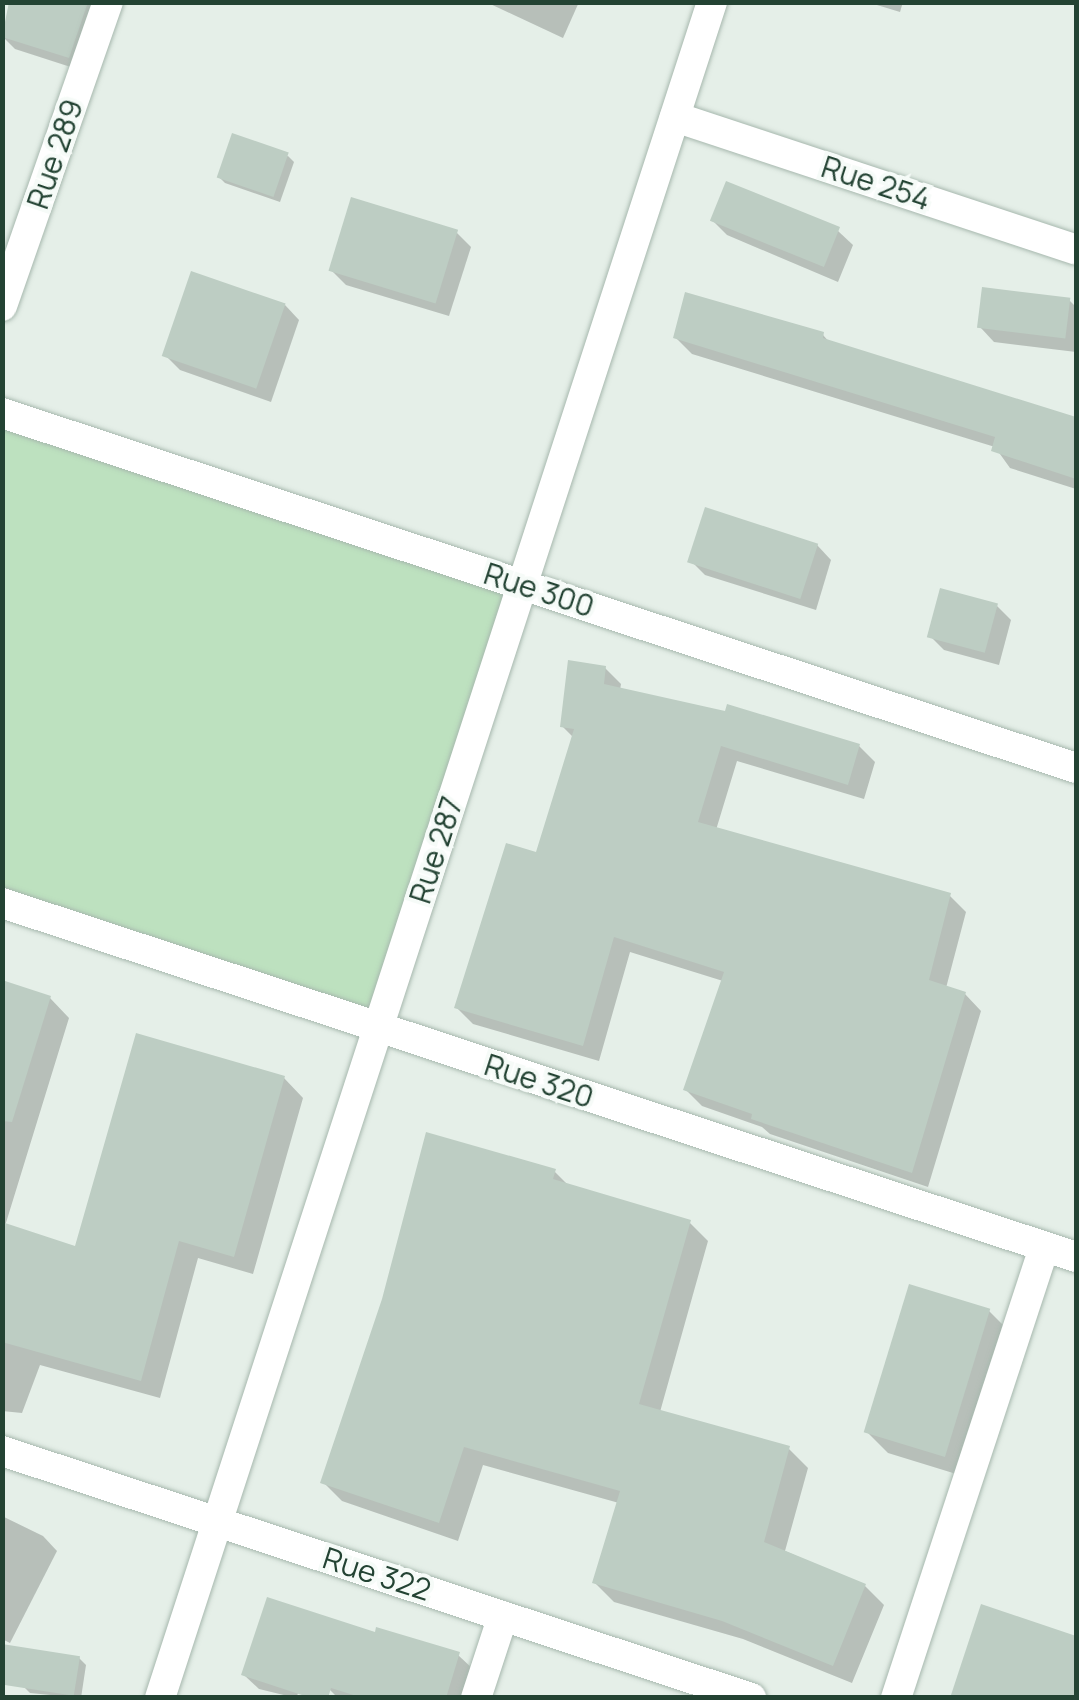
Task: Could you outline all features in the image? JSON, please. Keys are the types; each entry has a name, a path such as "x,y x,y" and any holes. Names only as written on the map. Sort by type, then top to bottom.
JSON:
{"street":[{"name":"Rue 289","path":"2,306 108,2"},
{"name":"Rue 287","path":"160,1698 712,2"},
{"name":"Rue 254","path":"674,117 1076,250"},
{"name":"Rue 300","path":"2,413 1076,768"},
{"name":"Rue 320","path":"2,903 1076,1258"},
{"path":"896,1698 1044,1247"},
{"name":"Rue 322","path":"2,1450 751,1698"},
{"path":"476,1698 503,1616"}],"green space":[{"path":"3,413 522,585 378,1028 3,903"}],"building":[{"path":"9,2 88,2 69,58 2,37"},
{"path":"232,133 289,153 273,197 217,177"},
{"path":"726,181 840,227 824,267 710,221"},
{"path":"351,197 458,230 436,303 328,271"},
{"path":"191,271 286,304 256,389 162,356"},
{"path":"982,287 1070,298 1065,339 977,328"},
{"path":"685,292 824,332 823,338 1076,417 1076,479 991,451 995,437 673,338"},
{"path":"705,507 818,544 800,599 687,562"},
{"path":"940,588 998,604 985,653 927,637"},
{"path":"568,660 606,666 604,684 725,711 727,704 860,744 848,785 721,746 698,822 951,893 929,980 966,992 912,1173 751,1119 752,1114 683,1090 724,972 614,937 583,1046 454,1008 506,843 536,852 574,729 560,727"},
{"path":"2,980 51,996 12,1122 2,1121"},
{"path":"136,1033 285,1076 234,1257 179,1241 141,1381 2,1342 2,1222 75,1246"},
{"path":"426,1132 556,1169 553,1179 691,1220 639,1404 790,1446 764,1542 866,1584 833,1666 722,1621 592,1583 620,1491 464,1447 439,1523 320,1483 382,1299"},
{"path":"909,1284 990,1309 945,1457 864,1432"},
{"path":"267,1597 375,1632 376,1627 460,1652 446,1698 363,1698 331,1688 328,1698 311,1698 241,1675"},
{"path":"981,1604 1076,1636 1076,1698 950,1698"},
{"path":"2,1644 80,1656 74,1696 2,1684"}]}
